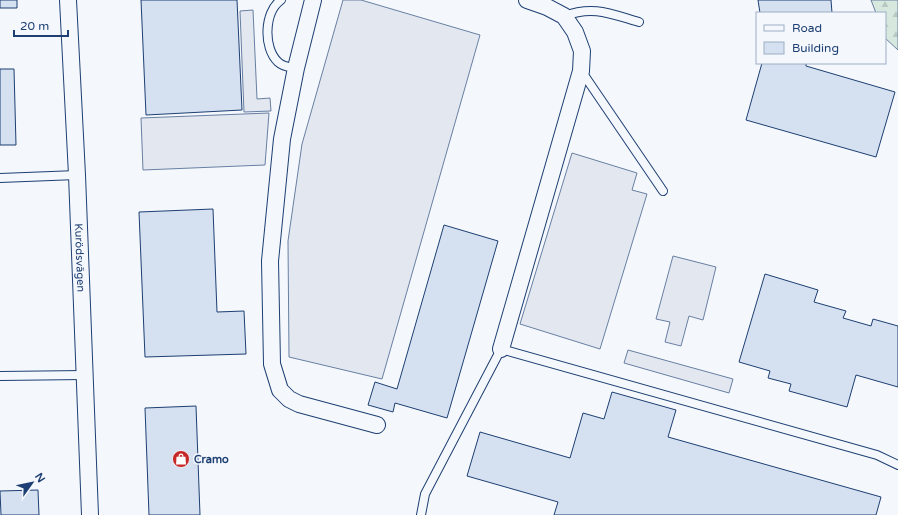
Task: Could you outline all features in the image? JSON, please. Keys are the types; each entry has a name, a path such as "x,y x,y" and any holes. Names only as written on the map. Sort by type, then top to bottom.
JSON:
{"street":[{"name":"Kurödsvägen","path":"68,0 77,175 90,515"},
{"path":"313,0 296,68 282,139 270,261 272,364 280,390 299,404 377,425"},
{"path":"501,349 581,71 582,51 574,32 564,16 547,7 527,0"}],"lane":[{"path":"281,0 274,4 270,13 268,45 279,63 296,68"},
{"path":"564,16 583,10 592,10 639,22"},
{"path":"581,71 663,191"},
{"path":"0,178 77,175"},
{"path":"420,515 425,494 501,349 877,455 898,465"},
{"path":"0,376 84,375"}],"green space":[{"path":"871,0 898,0 898,50 886,39 886,12 876,12"}],"shaded area":[{"path":"343,0 361,0 480,35 382,379 289,357 288,241 302,144"},
{"path":"253,10 257,99 270,98 271,111 244,112 240,11"},
{"path":"269,113 265,165 143,170 141,118"},
{"path":"572,153 637,173 632,190 647,194 600,349 520,324"},
{"path":"673,256 716,267 703,320 689,316 681,346 665,342 670,322 656,319"},
{"path":"628,350 733,379 729,393 624,363"}],"building":[{"path":"0,0 17,0 17,8 0,8"},
{"path":"141,0 237,0 242,110 146,115"},
{"path":"758,0 831,0 832,12 760,12"},
{"path":"762,64 806,64 806,66 895,92 876,157 746,120"},
{"path":"0,69 14,69 16,145 0,145"},
{"path":"213,209 217,312 244,311 246,354 145,357 139,212"},
{"path":"444,225 498,241 447,418 395,403 393,412 368,405 375,382 397,389"},
{"path":"765,274 818,290 814,302 846,311 843,318 871,326 873,319 898,326 898,387 856,375 847,407 789,391 791,384 768,378 770,371 739,362"},
{"path":"612,392 676,410 668,437 881,497 876,515 554,515 558,502 467,476 480,432 570,458 583,413 604,419"},
{"path":"196,406 200,515 149,515 145,408"},
{"path":"38,490 39,515 1,515 0,491"}],"place":[{"name":"Cramo","path":"181,459"}]}
